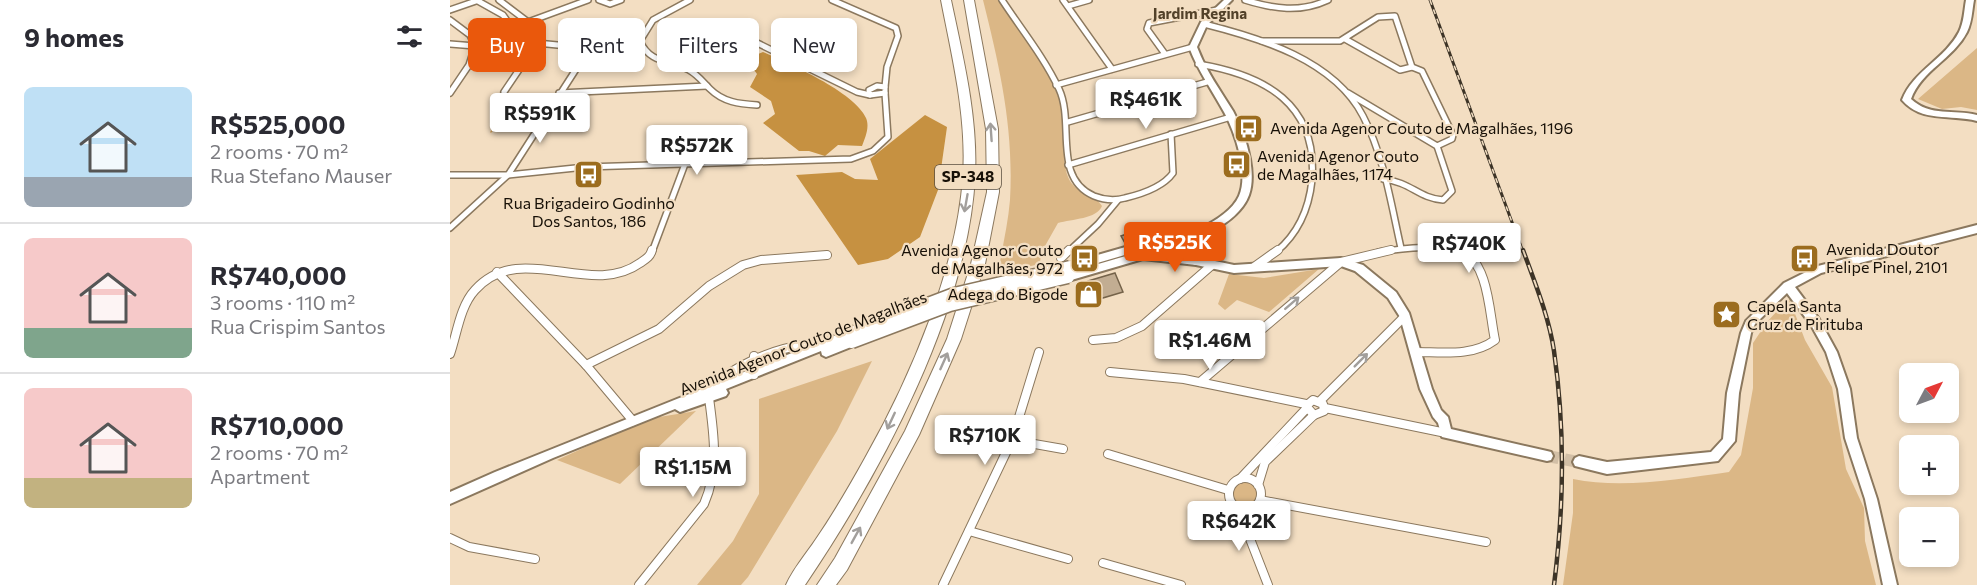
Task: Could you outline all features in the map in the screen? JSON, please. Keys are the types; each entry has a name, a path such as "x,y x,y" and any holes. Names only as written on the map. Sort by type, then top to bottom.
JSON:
{"highway":[{"name":"SP-348","path":"795,585 816,555 882,440 925,349 952,271 968,197 968,134 946,0"},
{"name":"SP-348","path":"826,585 840,564 911,435 954,339 978,264 993,192 992,129 969,0"}],"street":[{"path":"450,10 478,0 505,18"},
{"path":"499,0 523,18"},
{"path":"539,18 588,0"},
{"path":"599,0 606,3 621,0"},
{"path":"690,0 657,17 645,27 640,41 646,54 652,59 687,69 728,102 757,105"},
{"path":"450,175 508,175 585,167 857,157 877,148 888,137 885,74 898,36 896,28 832,0"},
{"path":"1002,0 1056,85 1068,122 1068,165 1074,182 1100,197 1118,200"},
{"path":"1063,0 1112,69"},
{"path":"1068,6 1089,0"},
{"path":"1056,85 1193,47 1204,24 1228,0"},
{"path":"1245,0 1266,7 1300,10 1328,0"},
{"path":"1970,0 1961,36 1943,59 1910,89 1906,100 1913,107 1934,116 1977,118"},
{"path":"1165,54 1147,29 1149,23 1217,10"},
{"path":"1259,41 1345,39 1378,17 1395,16 1412,67 1422,71 1453,135 1437,146"},
{"path":"450,20 468,34"},
{"path":"1204,24 1282,50 1338,83 1348,93 1419,133 1437,146 1452,185 1449,196 1434,200 1423,197 1400,180 1383,179"},
{"path":"1345,39 1400,70 1408,70 1412,67"},
{"path":"1282,50 1296,41"},
{"path":"450,44 468,45"},
{"path":"759,44 854,90 872,96 887,107"},
{"name":"Avenida Agenor Couto de Magalhães","path":"705,396 851,338 950,305 1140,251 1220,223 1235,209 1245,194 1246,163 1238,129 1207,82 1193,47"},
{"path":"1198,64 1242,75 1276,93 1294,110 1308,134 1313,163 1312,200 1306,217 1288,241 1265,261 1249,270"},
{"path":"450,93 468,66"},
{"path":"504,92 516,72"},
{"path":"450,228 479,204 508,175 573,72"},
{"path":"872,96 874,87 885,74"},
{"path":"1068,122 1207,82"},
{"path":"559,93 706,86"},
{"path":"854,90 874,87 885,90"},
{"path":"872,96 885,90"},
{"path":"1348,93 1372,136 1401,248"},
{"path":"1068,165 1231,117"},
{"path":"1060,258 1098,224 1118,200 1169,181 1173,173 1171,135"},
{"path":"450,354 474,292 497,272 514,266 544,267 612,276 641,265 650,256 684,164"},
{"path":"1579,462 1607,468 1660,465 1714,457 1729,441 1733,393 1746,333 1751,321 1788,286 1818,270 1977,229"},
{"path":"1190,233 1196,261"},
{"path":"1200,382 1341,262 1361,254 1401,248 1460,249 1476,259 1480,269 1495,330 1495,340 1489,347 1416,351"},
{"path":"1140,251 1156,257"},
{"name":"Avenida Agenor Couto de Magalhães","path":"1069,272 1130,258 1140,251"},
{"path":"586,365 659,329 709,286 743,265 761,260 827,255"},
{"path":"1130,258 1156,257 1196,261 1249,270 1306,263 1341,262 1359,268 1373,277 1392,295 1405,316 1426,389 1437,413 1444,421 1446,433"},
{"path":"1093,340 1116,338 1142,326 1212,265"},
{"path":"497,272 586,365 633,421"},
{"path":"1788,286 1815,322 1831,352 1844,389 1851,438 1871,499 1890,585"},
{"path":"1238,508 1254,507 1260,500 1258,485 1265,462 1314,415 1320,414 1322,404 1405,316"},
{"name":"Avenida Agenor Couto de Magalhães","path":"450,498 547,453 705,396 851,338"},
{"path":"639,585 704,504 712,490 715,466 705,396 754,356 789,346 808,344"},
{"path":"943,585 1012,440 1039,352"},
{"path":"754,356 754,375"},
{"path":"1110,372 1137,372 1200,382 1306,407 1314,415"},
{"path":"1228,490 1313,400 1547,456"},
{"path":"1012,440 1063,449"},
{"path":"1108,454 1228,490"},
{"path":"1239,479 1250,479 1258,485"},
{"path":"1228,490 1229,500 1238,508 1268,585"},
{"path":"1260,500 1486,542"},
{"path":"969,531 1068,559"},
{"path":"450,538 469,547 536,559"},
{"path":"1103,563 1181,585"}],"shaded area":[{"path":"983,0 1000,0 1043,66 1061,104 1065,164 1070,181 1077,189 1095,199 1102,206 1090,216 1058,223 1041,253 1040,264 998,273 1010,200 1010,148 1000,74"},
{"path":"1977,48 1977,110 1961,107 1942,109 1918,99"},
{"path":"763,52 771,56 771,72 806,72 849,98 866,118 867,132 862,146 838,145 825,156 809,151 799,151 763,123 775,114 771,101 750,87 757,74 756,72 759,72 759,54"},
{"path":"925,115 947,127 938,190 920,237 888,259 858,265 796,175 842,172 855,179 878,180 870,159"},
{"path":"1319,269 1269,312 1237,300 1225,310 1218,304 1229,274 1264,278"},
{"path":"1789,298 1805,340 1832,387 1846,469 1864,508 1865,541 1876,585 1563,585 1573,513 1573,479 1631,483 1729,472 1741,455 1753,388 1753,343 1767,322"},
{"path":"872,361 837,431 748,577 741,585 697,585 733,541 759,494 759,399"},
{"path":"696,411 620,484 557,460 647,419"},
{"path":"1245,482 1254,485 1257,494 1254,503 1245,506 1236,503 1233,494 1236,485"}],"building":[{"path":"1144,228 1148,235 1125,243 1121,236"},
{"path":"1115,273 1123,292 1096,300 1095,298 1086,300 1086,290 1091,289 1088,281"}],"waterway":[{"path":"491,105 498,119 491,132"}],"tunnel":[{"path":"1547,456 1579,462"}],"railway":[{"path":"1430,0 1523,252"},
{"path":"1523,250 1549,326 1558,380 1562,468 1560,527 1554,585"}],"place":[{"name":"Avenida Agenor Couto de Magalhães, 1196","path":"1249,128"},
{"name":"Avenida Agenor Couto de Magalhães, 1174","path":"1236,165"},
{"name":"Rua Brigadeiro Godinho Dos Santos, 186","path":"589,175"},
{"name":"Avenida Doutor Felipe Pinel, 2101","path":"1805,258"},
{"name":"Avenida Agenor Couto de Magalhães, 972","path":"1084,259"},
{"name":"Adega do Bigode","path":"1089,294"},
{"name":"Capela Santa Cruz de Pirituba","path":"1726,315"}],"district":[{"name":"Jardim Regina","path":"1200,14"}]}
